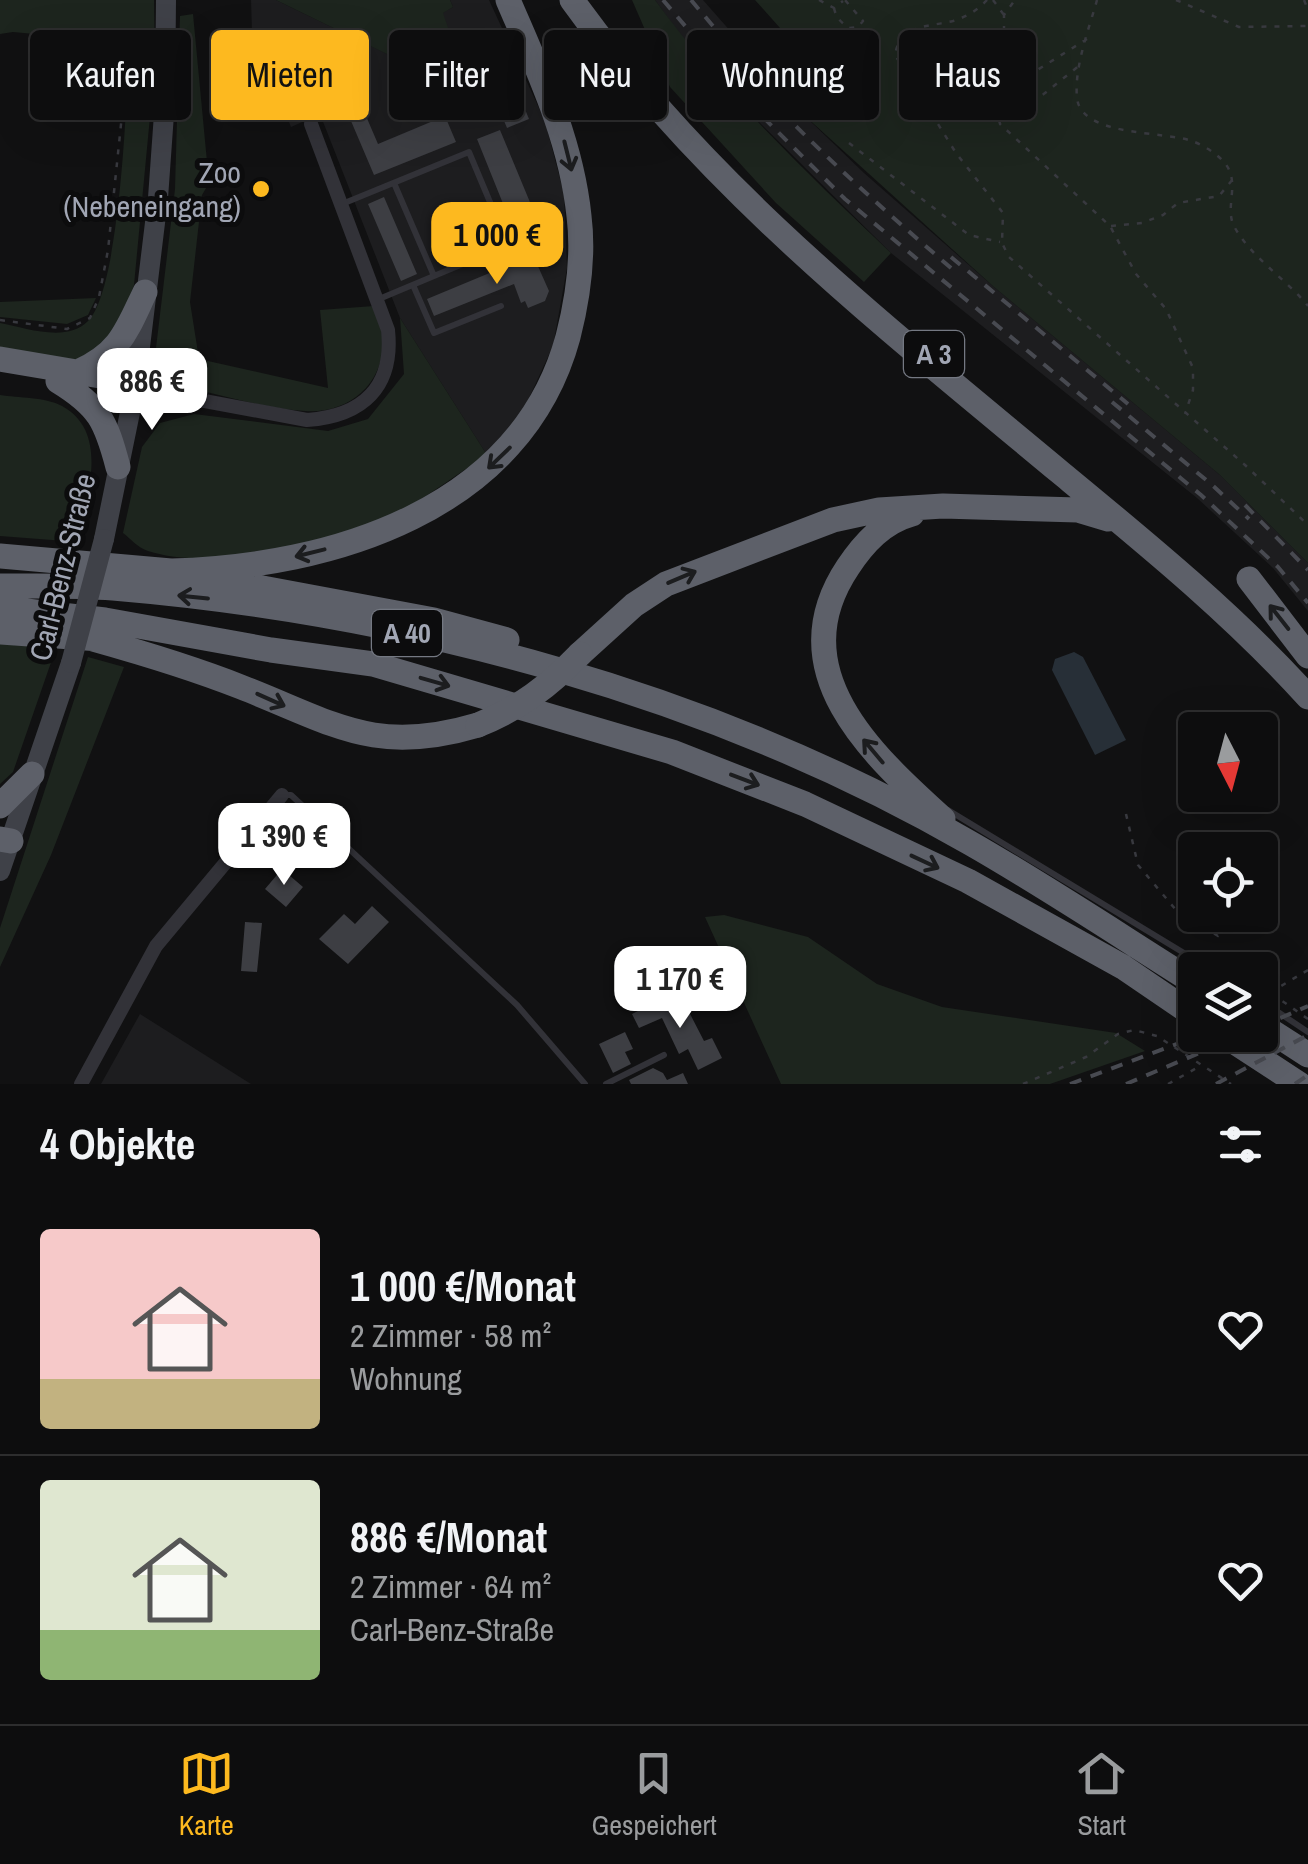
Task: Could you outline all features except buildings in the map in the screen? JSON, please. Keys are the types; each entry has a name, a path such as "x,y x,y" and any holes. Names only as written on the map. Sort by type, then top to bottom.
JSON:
{"highway":[{"path":"172,571 254,565 365,538 467,486 513,445 543,403 562,359 574,309 580,266 579,213 571,164 555,111 508,0"},
{"name":"A 3","path":"572,0 684,138 764,217 877,322 1192,583 1308,698"},
{"name":"A 3","path":"586,0 695,132 758,198 904,329 1184,558 1252,620 1308,681"},
{"path":"0,372 68,377 98,363 119,346 145,292"},
{"path":"0,359 110,390 135,388"},
{"path":"68,377 100,414 109,431 118,467"},
{"path":"94,639 242,687 349,732 419,737 452,733 508,712 548,687 598,630 666,584 806,529 884,517 924,506 1078,510 1122,524"},
{"path":"884,517 840,580 825,616 822,640 833,683 846,713 872,752 969,842"},
{"path":"6,557 172,571 434,620 523,644 649,692 696,716"},
{"path":"1249,579 1308,656"},
{"name":"A 40","path":"0,586 110,588 320,615 580,676 696,716 855,784 969,842 1178,972"},
{"name":"A 40","path":"0,608 105,620 372,664 672,752 806,804 1036,917 1123,967 1178,1004"},
{"path":"0,632 271,650"},
{"path":"0,806 32,774"},
{"path":"1278,1036 1308,1055"},
{"path":"1250,1052 1299,1084"}],"main road":[{"name":"Carl-Benz-Straße","path":"3,853 70,663 104,539 135,388 158,198 166,0"}],"street":[{"path":"135,388 307,420 334,418 354,410 376,391 390,351 388,330 311,124"},
{"path":"81,1084 156,946 282,795"}],"lane":[{"path":"342,205 469,152 508,245 378,300"},
{"path":"394,183 434,276"},
{"path":"413,286 434,333 501,306"},
{"path":"910,789 1183,952"},
{"path":"282,795 291,795 517,1005 584,1084"},
{"path":"1278,1012 1308,1032"},
{"path":"606,1084 664,1055"}],"path":[{"path":"819,0 834,8 836,17 849,28 863,21 845,0 834,8"},
{"path":"987,0 956,20 916,28 896,46 894,54 956,152 1003,213 1002,243 1009,256 1308,525"},
{"path":"993,0 1004,16 1003,30"},
{"path":"1004,16 1015,0"},
{"path":"1097,0 1077,98 1084,116 1132,133 1190,140 1224,162 1234,179 1232,224 1246,244 1308,306"},
{"path":"1176,0 1239,27 1308,26"},
{"path":"1304,0 1308,10"},
{"path":"1036,69 1087,39"},
{"path":"1036,98 1081,64"},
{"path":"0,320 67,328 90,318 99,297 108,250 121,120"},
{"path":"999,120 1006,132 1110,226 1136,274 1166,308 1193,368 1185,414"},
{"path":"849,144 969,235 1002,243"},
{"path":"1110,226 1142,222 1178,203 1220,196 1234,179"},
{"path":"1126,814 1138,865 1178,911"},
{"path":"1308,970 1285,980 1276,989 1278,998 1308,1020"},
{"path":"1023,1084 1086,1057 1118,1034 1134,1030 1157,1036 1231,1084"},
{"path":"1168,1084 1202,1065"}],"shaded area":[{"path":"0,0 154,0 154,30 30,30 30,34 0,34"},
{"path":"251,0 276,0 338,30 252,30"},
{"path":"276,0 450,0 453,7 443,13 449,30 389,30 389,55 369,45 369,30 338,30"},
{"path":"450,0 489,0 503,30 448,30 442,13 453,7"},
{"path":"632,0 655,0 687,41 687,106 667,80 667,30 645,30"},
{"path":"655,0 703,0 729,30 687,30 687,43"},
{"path":"755,0 1308,0 1308,563 1220,475 994,287 809,120 879,120 879,30 782,30"},
{"path":"193,14 209,183 202,195 190,302 199,359 328,388 320,310 374,306 383,344 376,373 359,394 335,408 290,410 176,385 156,348 175,189 177,120 191,120 191,30 180,30 180,16"},
{"path":"369,45 389,55 389,120 524,120 524,76 545,121 564,194 567,268 553,346 523,411 487,455 400,318 322,120 369,120"},
{"path":"126,120 150,120 134,285 113,338 97,353 71,360 0,351 0,323 58,333 79,328 88,321 99,303 107,274"},
{"path":"288,120 307,120 291,127"},
{"path":"700,120 757,120 891,253 864,282 776,203"},
{"path":"757,120 809,120 994,287 1220,475 1308,563 1308,611 1273,568 1197,498 891,253"},
{"path":"96,298 88,315 67,324 0,317 0,302"},
{"path":"400,318 487,455 396,514 308,545 239,557 175,557 144,550 123,533 142,447 160,423 194,414 328,431 368,419 404,374"},
{"path":"0,395 40,399 62,406 86,432 91,468 78,542 0,536"},
{"path":"0,644 56,648 13,772 0,784"},
{"path":"1074,652 1083,657 1126,740 1095,755 1052,670 1055,659"},
{"path":"88,657 124,667 51,855 0,967 0,928"},
{"path":"724,915 808,937 877,984 942,1007 1116,1033 1145,1051 1050,1084 781,1084 705,917"},
{"path":"140,1014 251,1084 101,1084"}],"railway":[{"path":"663,0 761,115 845,199 1201,495 1278,567 1308,603"},
{"path":"691,0 716,30"},
{"path":"790,120 958,274"},
{"path":"951,257 1128,404"},
{"path":"1112,402 1249,519"},
{"path":"1245,505 1308,570"},
{"path":"1278,1019 1308,1006"},
{"path":"1216,1084 1308,1035"},
{"path":"1070,1084 1178,1044"},
{"path":"1126,1084 1202,1052"},
{"path":"1295,1084 1308,1075"}],"place":[{"name":"Zoo (Nebeneingang)","path":"261,189"}]}
